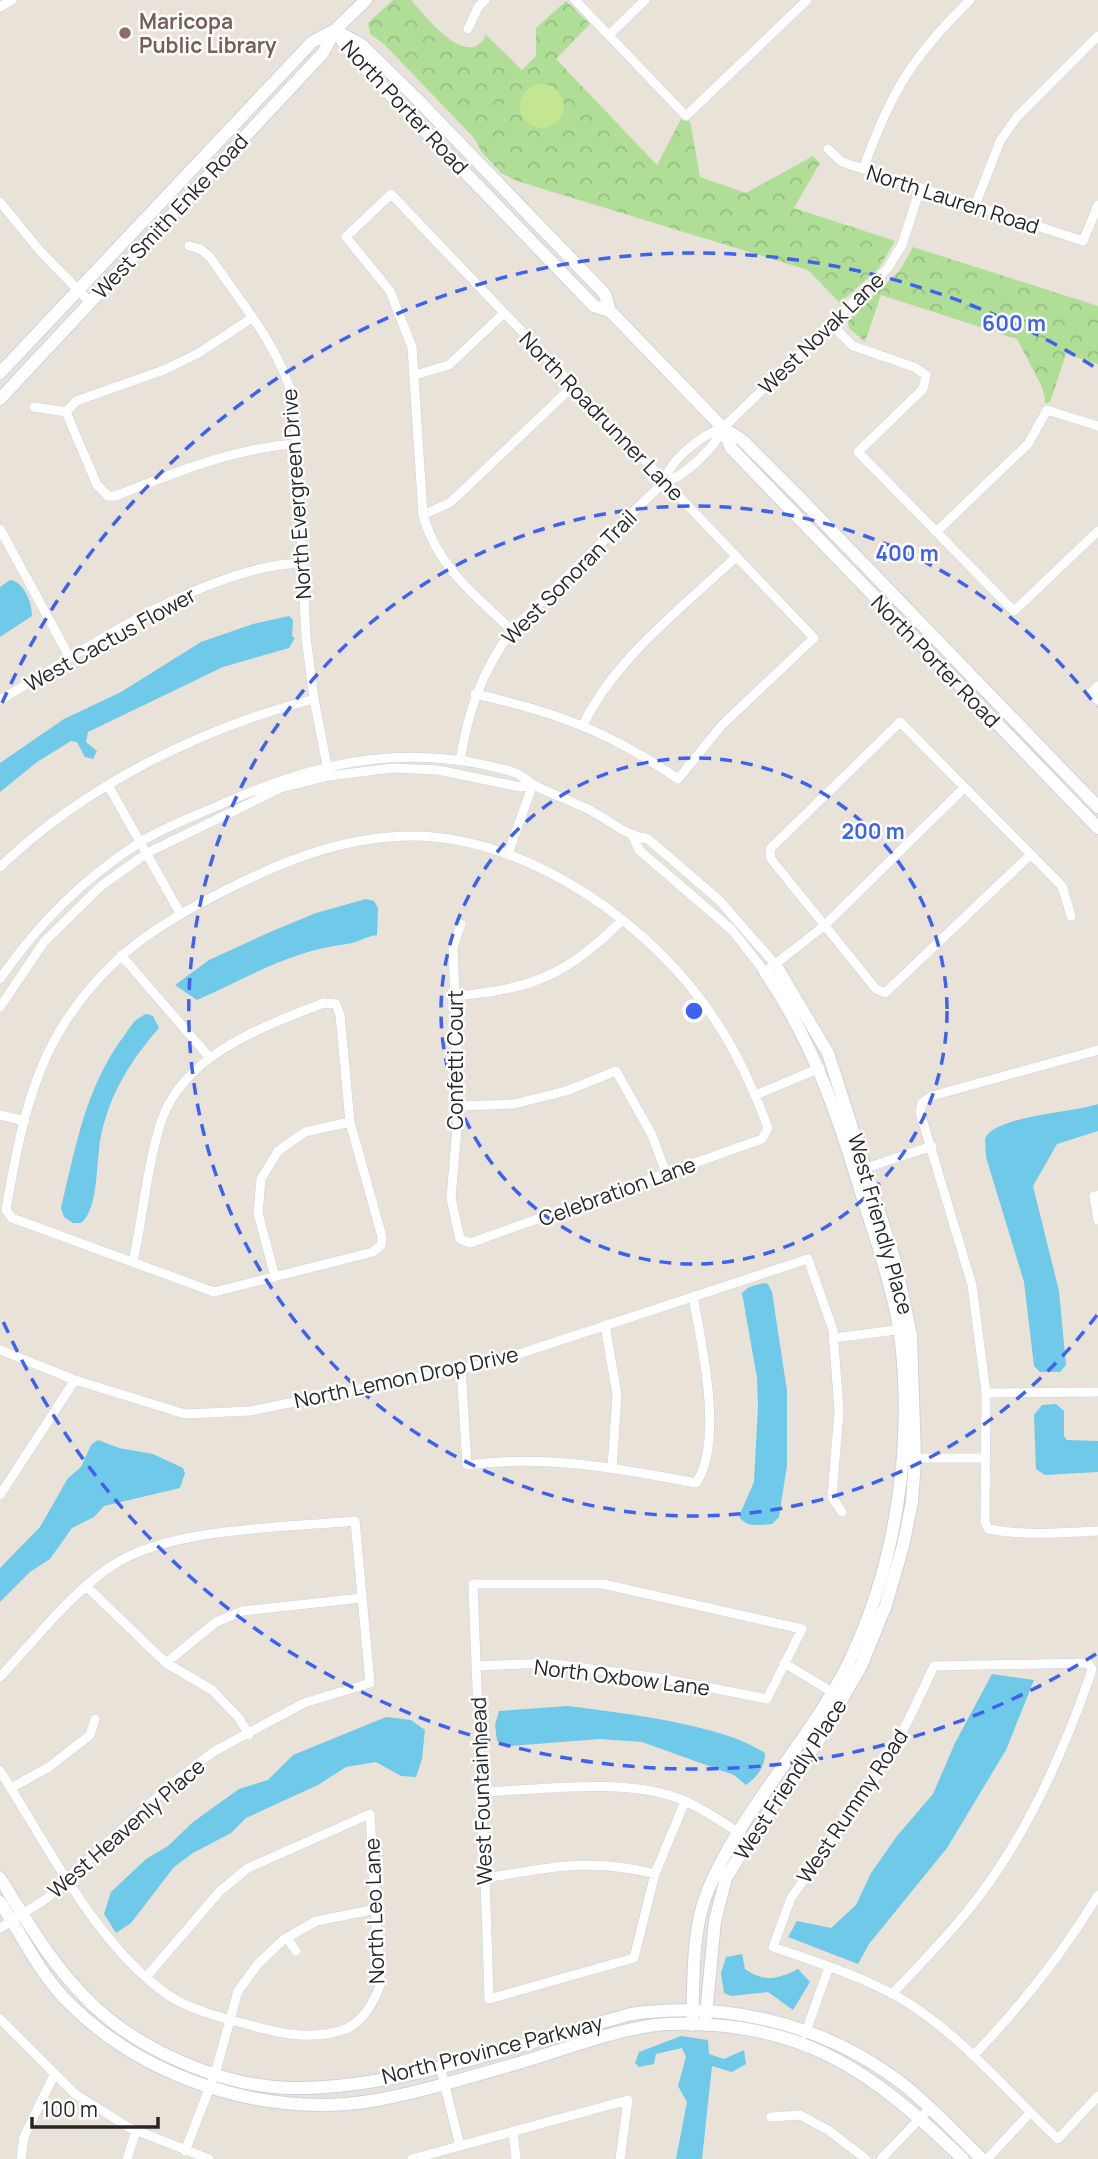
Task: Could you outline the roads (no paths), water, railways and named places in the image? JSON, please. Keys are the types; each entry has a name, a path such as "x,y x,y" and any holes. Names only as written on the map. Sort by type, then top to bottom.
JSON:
{"street":[{"path":"0,7 12,0"},
{"name":"West Smith Enke Road","path":"0,373 312,42 335,30 366,0"},
{"path":"468,29 478,7 485,0"},
{"path":"575,0 686,116 807,0"},
{"path":"609,35 645,0"},
{"path":"863,169 882,117 906,70 934,35 970,0"},
{"name":"West Smith Enke Road","path":"0,399 89,300 323,53 335,30"},
{"name":"North Porter Road","path":"335,30 352,55 594,306 610,311 723,428 741,439 1098,807"},
{"path":"975,206 995,151 1017,117 1098,37"},
{"name":"North Lauren Road","path":"828,149 842,162 1083,242 1098,205"},
{"name":"West Novak Lane","path":"723,428 887,269 902,245 920,190"},
{"name":"North Roadrunner Lane","path":"415,375 409,337 390,291 346,237 391,194 814,638 722,725 678,779 614,738 583,725"},
{"path":"0,202 89,300"},
{"name":"North Evergreen Drive","path":"189,246 200,249 210,257 281,359 288,378 294,402 302,563 314,699 329,776"},
{"path":"504,313 449,365 415,375 423,515 429,536 445,565 512,630"},
{"path":"66,412 76,401 164,370 197,354 252,318"},
{"path":"831,324 853,346 914,367 926,375 923,389 858,452 1014,611 1098,531"},
{"path":"423,515 451,502 574,385"},
{"path":"34,407 66,412"},
{"path":"936,532 1028,444 1047,410 1098,426"},
{"path":"66,412 97,485 108,496 115,496 205,463 268,446 296,444"},
{"name":"North Porter Road","path":"723,428 731,448 1098,828"},
{"name":"West Sonoran Trail","path":"666,481 667,472 684,452 709,432 723,428"},
{"name":"West Sonoran Trail","path":"460,761 466,722 475,694 492,658 512,630 666,481 675,480 718,441 723,428"},
{"path":"0,529 70,659"},
{"path":"475,694 517,703 583,725 598,695 615,672 736,557"},
{"name":"West Cactus Flower","path":"0,700 183,596 245,572 302,563"},
{"path":"0,867 27,840 108,785 221,730 276,709 314,699"},
{"path":"1029,856 885,993 876,989 824,926 771,859 770,849 900,722 1029,856 1062,886 1071,916"},
{"name":"West Friendly Place","path":"0,979 43,923 76,891 140,842 267,783 327,766 402,757 460,761 525,775 533,784 586,808 633,837 639,850 732,930 770,968 828,1053 904,1329 904,1425 912,1502 900,1558 867,1653 844,1699 744,1836"},
{"name":"West Friendly Place","path":"0,1007 30,961 68,916 101,886 147,853 281,788 329,776 392,768 459,773 520,788 533,784"},
{"path":"508,854 533,784"},
{"path":"108,785 180,913"},
{"path":"770,968 824,926 964,788"},
{"path":"133,1262 152,1158 163,1117 183,1085 210,1058 279,1021 324,1003 336,1003 350,1122 382,1237 381,1245 373,1252 214,1292 12,1218 6,1210 25,1121 40,1073 60,1030 90,986 121,955 180,913 264,871 318,850 361,841 417,836 472,843 508,854 548,871 621,920 692,988 736,1053 755,1095 820,1068"},
{"path":"455,996 502,992 536,982 592,950 621,920"},
{"name":"Confetti Court","path":"460,1239 451,1198 459,1106 453,947 461,924"},
{"path":"121,955 210,1058"},
{"name":"West Friendly Place","path":"770,968 820,1068 861,1170"},
{"path":"1098,1050 932,1096 922,1103 920,1112 972,1285 986,1393 985,1522 988,1529 1041,1534 1098,1531"},
{"path":"459,1106 514,1104 566,1091 616,1071 652,1135 666,1172"},
{"name":"Celebration Lane","path":"460,1239 470,1243 762,1139 768,1128 755,1095"},
{"path":"0,1115 25,1121"},
{"path":"275,1277 258,1213 261,1179 278,1151 305,1132 350,1122"},
{"path":"861,1170 932,1146"},
{"path":"1096,1196 1098,1220"},
{"name":"North Lemon Drop Drive","path":"0,1350 75,1380 185,1414 215,1415 494,1362 808,1259 834,1338"},
{"path":"461,1367 467,1465 497,1461 612,1468 696,1483 706,1469 710,1443 705,1359 693,1297"},
{"path":"605,1325 617,1395 612,1468"},
{"path":"842,1511 832,1497 839,1410 834,1338 904,1329"},
{"path":"0,1495 75,1380"},
{"path":"986,1393 1098,1392"},
{"path":"908,1458 986,1458"},
{"name":"West Friendly Place","path":"699,2025 696,1948 707,1892 832,1693 851,1658 874,1600 908,1458"},
{"path":"0,1677 86,1586 135,1552 173,1539 355,1521 362,1598 243,1611 216,1622 166,1663"},
{"name":"West Fountainhead","path":"655,1874 634,1958 489,1999 473,1584 603,1584 802,1629 785,1663"},
{"path":"86,1586 166,1663 212,1690 239,1718 248,1735"},
{"name":"West Heavenly Place","path":"0,1928 46,1899 169,1786 213,1752 303,1703 370,1683 362,1598"},
{"name":"North Oxbow Lane","path":"476,1666 547,1663 666,1679 767,1699 785,1663"},
{"path":"785,1663 844,1699"},
{"name":"West Rummy Road","path":"829,1966 773,1947 791,1898 878,1774 909,1719 934,1665 1088,1663 1092,1669 1067,1739 1042,1791 998,1868 966,1913 892,1994"},
{"path":"11,1788 49,1767 90,1735 95,1719"},
{"path":"0,1771 67,1880 126,1958 169,1996 228,2019"},
{"path":"481,1792 617,1788 653,1791 685,1801 744,1836"},
{"path":"485,1878 581,1863 622,1865 655,1874 685,1801"},
{"name":"North Leo Lane","path":"147,1976 220,1891 248,1868 370,1814 380,1985 365,2018 340,2032 317,2036 284,2034 228,2019"},
{"name":"North Province Parkway","path":"0,1878 45,1975 96,2028 157,2067 213,2079 288,2088 341,2085 440,2066 631,2014 700,2009 750,2016 806,2030 873,2063 925,2113 982,2159"},
{"path":"973,2056 1004,2023 1076,1931 1098,1895"},
{"name":"North Province Parkway","path":"0,1902 17,1918"},
{"path":"185,2151 213,2079 238,1991 258,1964 286,1938 316,1921 377,1909"},
{"path":"286,1938 296,1951"},
{"path":"801,2043 829,1966 892,1994 973,2056 1058,2139 1098,2096"},
{"path":"0,2019 75,2094 136,2131 209,2159"},
{"name":"North Province Parkway","path":"213,2079 267,2100 309,2104 371,2101 652,2025 699,2025 748,2030 801,2043 869,2076 925,2113 964,2159"},
{"path":"440,2066 460,2146"},
{"path":"20,2159 24,2137 54,2075"},
{"path":"412,2159 628,2100 620,2159"},
{"path":"881,2159 925,2113"},
{"path":"987,2159 1030,2113"},
{"path":"771,2116 800,2115 828,2130 866,2159"},
{"path":"127,2159 136,2131"},
{"path":"513,2131 516,2159"}],"water":[{"path":"10,580 19,584 26,594 32,616 0,637 0,587"},
{"path":"289,616 293,620 292,636 295,638 289,648 223,667 88,732 86,742 97,751 93,759 85,757 77,742 71,741 37,762 0,792 0,763 64,719 121,692 201,642 253,624"},
{"path":"366,899 374,901 378,908 377,935 307,952 197,1000 175,985 209,960 270,932 316,913"},
{"path":"147,1014 153,1016 159,1028 139,1052 116,1091 101,1136 91,1207 81,1223 73,1223 64,1217 61,1208 90,1100 98,1079 121,1040 135,1022"},
{"path":"1098,1104 1098,1131 1057,1144 1033,1186 1059,1291 1066,1365 1060,1372 1040,1372 1034,1366 1024,1282 986,1157 985,1139 991,1131 1018,1120"},
{"path":"768,1284 772,1292 787,1391 787,1465 779,1517 772,1524 758,1525 749,1524 739,1516 754,1482 758,1406 757,1378 742,1293 749,1287"},
{"path":"1056,1404 1064,1411 1064,1436 1067,1440 1098,1441 1098,1472 1045,1475 1036,1469 1034,1415 1042,1405"},
{"path":"98,1440 119,1448 153,1454 183,1468 185,1473 180,1488 104,1506 94,1517 72,1528 50,1559 30,1572 0,1602 0,1568 40,1527 68,1478 81,1467 91,1445"},
{"path":"992,1674 1034,1680 1006,1750 947,1848 869,1944 858,1964 788,1937 797,1921 831,1928 856,1905 871,1873 897,1836 933,1794 955,1743"},
{"path":"568,1706 670,1721 724,1734 765,1753 764,1763 757,1775 746,1785 734,1775 642,1742 600,1739 510,1746 497,1741 495,1725 499,1711"},
{"path":"386,1717 411,1720 425,1730 422,1759 416,1777 401,1776 376,1762 346,1767 318,1785 246,1818 231,1833 193,1853 174,1867 131,1923 116,1933 104,1914 111,1892 146,1859 168,1846 193,1822 239,1789 268,1780 293,1755"},
{"path":"742,1954 745,1969 758,1976 777,1977 798,1969 810,1982 793,2010 768,1992 731,1996 724,1993 721,1973 726,1957"},
{"path":"681,2036 708,2040 709,2054 724,2059 744,2050 746,2064 732,2072 712,2066 702,2159 676,2159 687,2102 678,2086 686,2057 682,2048 656,2054 654,2064 639,2067 635,2063 639,2052"}],"place":[{"name":"Maricopa Public Library","path":"125,33"}]}
